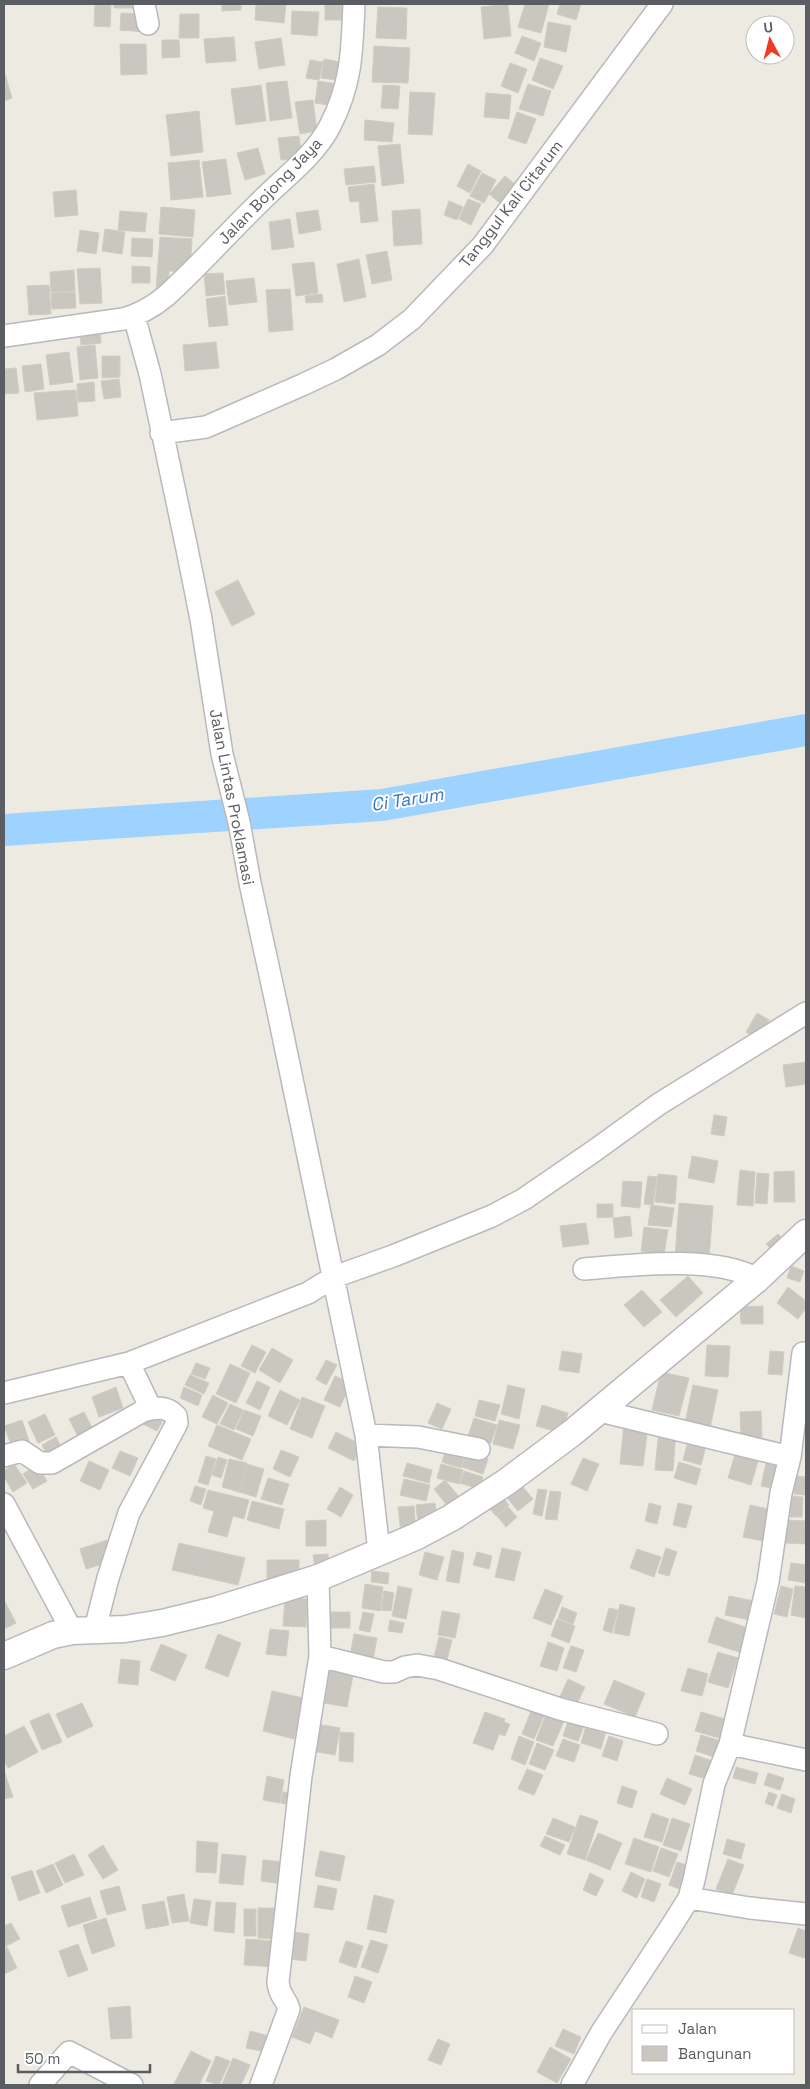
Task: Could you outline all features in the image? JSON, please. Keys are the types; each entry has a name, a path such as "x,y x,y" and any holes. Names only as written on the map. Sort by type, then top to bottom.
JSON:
{"street":[{"path":"144,4 148,24"},
{"name":"Jalan Bojong Jaya","path":"128,317 165,297 320,142 329,128 346,91 354,4"},
{"name":"Tanggul Kali Citarum","path":"161,433 206,427 302,385 336,369 378,345 412,319 483,245 662,4"},
{"path":"4,336 128,317"},
{"name":"Jalan Lintas Proklamasi","path":"128,317 150,374 201,618 222,754 239,822 250,883 366,1435 379,1552"},
{"path":"4,1393 129,1363 308,1293 334,1277 393,1256 484,1219 524,1199 594,1152 659,1104 806,1013"},
{"path":"4,1656 53,1635 83,1630 125,1629 162,1624 218,1610 318,1578 415,1537 451,1518 505,1483 600,1411 757,1279 806,1233"},
{"path":"584,1269 654,1263 714,1266 745,1272 757,1279"},
{"path":"572,2085 601,2033 689,1898 714,1784 730,1744 768,1582 781,1493 790,1457 803,1353"},
{"path":"129,1363 151,1409"},
{"path":"4,1456 22,1451 40,1462 52,1463 143,1411 151,1409 171,1411 176,1416 177,1420 129,1513 108,1578 83,1630"},
{"path":"600,1411 790,1457"},
{"path":"366,1435 418,1438 479,1449"},
{"path":"4,1504 83,1630"},
{"path":"261,2085 289,2009 280,1994 278,1982 301,1776 320,1656 318,1578"},
{"path":"320,1656 384,1672 394,1672 405,1666 418,1665 439,1670 560,1710 657,1734"},
{"path":"730,1744 806,1760"},
{"path":"689,1898 750,1908 806,1914"},
{"path":"40,2085 68,2052 132,2085"}],"building":[{"path":"95,4 111,4 110,27 94,26"},
{"path":"114,4 138,4 138,8 114,8"},
{"path":"222,4 241,4 241,10 222,11"},
{"path":"256,4 286,4 284,23 255,20"},
{"path":"325,4 348,4 348,20 325,20"},
{"path":"508,4 511,36 484,39 481,7"},
{"path":"525,4 549,4 541,33 518,27"},
{"path":"560,4 581,4 576,20 557,14"},
{"path":"378,7 407,8 406,39 376,38"},
{"path":"292,11 319,12 317,36 291,34"},
{"path":"121,13 146,14 145,32 120,30"},
{"path":"180,14 199,14 199,38 179,38"},
{"path":"548,22 571,26 566,52 544,47"},
{"path":"522,36 541,43 534,61 515,53"},
{"path":"234,37 236,61 206,63 204,39"},
{"path":"281,38 285,65 259,69 255,42"},
{"path":"162,40 179,40 180,57 162,58"},
{"path":"120,44 146,44 147,74 121,75"},
{"path":"374,46 410,48 408,83 372,82"},
{"path":"540,58 563,66 553,89 532,80"},
{"path":"324,59 340,62 336,80 321,78"},
{"path":"310,60 323,62 319,80 306,78"},
{"path":"510,63 527,69 518,93 501,86"},
{"path":"4,75 12,98 4,101"},
{"path":"287,81 292,118 270,121 266,83"},
{"path":"318,81 338,84 335,106 315,103"},
{"path":"528,84 551,91 543,116 519,109"},
{"path":"261,85 266,121 236,125 231,89"},
{"path":"383,85 400,86 398,109 381,108"},
{"path":"410,92 435,93 432,135 408,134"},
{"path":"486,93 511,95 509,119 484,117"},
{"path":"313,100 317,131 300,134 295,102"},
{"path":"199,111 203,152 171,156 166,115"},
{"path":"517,112 536,119 526,144 508,138"},
{"path":"365,120 394,123 392,142 364,140"},
{"path":"299,136 302,158 281,160 278,138"},
{"path":"400,144 404,183 382,186 378,146"},
{"path":"258,148 265,174 245,180 237,153"},
{"path":"226,159 231,194 207,197 202,162"},
{"path":"199,160 203,197 171,200 168,163"},
{"path":"468,164 481,171 470,193 457,186"},
{"path":"374,166 376,182 346,185 344,169"},
{"path":"482,173 496,180 484,203 470,196"},
{"path":"505,176 516,185 500,203 489,194"},
{"path":"374,184 378,221 361,223 359,201 350,202 348,187"},
{"path":"76,190 78,215 55,217 53,192"},
{"path":"468,199 481,204 471,225 459,219"},
{"path":"449,201 463,207 457,220 444,215"},
{"path":"161,207 195,210 193,237 159,234"},
{"path":"420,209 422,244 394,246 392,211"},
{"path":"318,210 321,230 299,234 296,213"},
{"path":"120,211 147,213 145,232 118,230"},
{"path":"290,219 294,247 272,250 269,222"},
{"path":"105,229 125,232 122,254 102,251"},
{"path":"80,230 99,233 96,254 77,251"},
{"path":"160,237 192,239 190,272 169,271 168,290 156,289"},
{"path":"132,238 153,239 152,257 131,256"},
{"path":"387,251 392,280 372,284 366,255"},
{"path":"359,259 366,297 344,302 337,264"},
{"path":"314,262 318,293 296,296 292,264"},
{"path":"132,266 150,267 150,283 132,283"},
{"path":"100,268 102,303 80,304 77,269"},
{"path":"74,270 75,291 51,292 50,272"},
{"path":"223,273 225,294 206,296 204,274"},
{"path":"254,278 257,302 229,305 226,281"},
{"path":"49,285 51,314 29,315 27,286"},
{"path":"290,289 293,330 269,332 266,290"},
{"path":"75,292 76,308 52,309 51,293"},
{"path":"322,294 323,302 306,303 305,296"},
{"path":"225,296 228,325 209,327 206,299"},
{"path":"100,330 101,343 81,345 80,332"},
{"path":"216,342 219,368 185,371 183,345"},
{"path":"95,345 98,378 80,380 77,347"},
{"path":"69,352 73,382 50,385 46,355"},
{"path":"102,356 120,356 120,377 102,378"},
{"path":"41,364 44,389 25,392 22,366"},
{"path":"16,368 19,393 4,394 4,369"},
{"path":"119,379 121,397 104,399 101,381"},
{"path":"94,382 95,401 78,402 77,384"},
{"path":"76,390 78,416 37,420 34,393"},
{"path":"238,580 255,614 232,626 215,592"},
{"path":"757,1013 769,1020 758,1039 746,1032"},
{"path":"806,1062 806,1084 786,1087 783,1065"},
{"path":"714,1115 727,1117 724,1136 711,1134"},
{"path":"692,1156 718,1161 714,1183 688,1178"},
{"path":"740,1170 755,1172 753,1206 737,1205"},
{"path":"794,1171 795,1202 774,1202 774,1172"},
{"path":"757,1173 769,1174 767,1204 755,1203"},
{"path":"658,1174 677,1176 675,1204 655,1202"},
{"path":"648,1176 657,1177 653,1205 644,1204"},
{"path":"623,1181 642,1182 640,1208 621,1206"},
{"path":"679,1203 713,1206 709,1260 675,1257"},
{"path":"597,1204 613,1204 613,1217 597,1218"},
{"path":"651,1205 674,1208 671,1227 648,1225"},
{"path":"630,1216 632,1236 615,1238 613,1218"},
{"path":"586,1223 589,1244 563,1247 560,1226"},
{"path":"644,1227 668,1230 664,1255 641,1251"},
{"path":"778,1234 788,1245 776,1255 766,1244"},
{"path":"791,1266 804,1271 800,1282 787,1278"},
{"path":"688,1276 703,1293 676,1317 660,1300"},
{"path":"788,1287 806,1301 806,1308 798,1319 777,1303"},
{"path":"642,1290 662,1312 644,1327 624,1305"},
{"path":"763,1306 763,1324 741,1324 740,1307"},
{"path":"252,1345 266,1352 255,1373 241,1366"},
{"path":"707,1345 730,1346 728,1377 705,1376"},
{"path":"272,1348 293,1360 280,1383 259,1370"},
{"path":"562,1351 582,1354 579,1373 559,1370"},
{"path":"770,1351 784,1352 782,1375 768,1374"},
{"path":"326,1360 337,1365 326,1385 316,1379"},
{"path":"196,1363 210,1368 205,1379 191,1374"},
{"path":"230,1364 250,1373 236,1403 216,1394"},
{"path":"661,1372 689,1378 679,1416 652,1410"},
{"path":"190,1375 209,1383 204,1394 185,1385"},
{"path":"335,1376 351,1383 340,1407 324,1400"},
{"path":"257,1381 270,1387 260,1410 246,1403"},
{"path":"508,1385 525,1389 519,1419 501,1414"},
{"path":"693,1385 718,1390 710,1428 685,1423"},
{"path":"116,1387 123,1408 99,1417 92,1397"},
{"path":"184,1387 202,1395 198,1406 180,1398"},
{"path":"280,1390 300,1400 287,1425 268,1416"},
{"path":"213,1395 228,1403 217,1424 202,1417"},
{"path":"302,1397 325,1406 312,1438 290,1429"},
{"path":"479,1400 500,1405 495,1421 475,1416"},
{"path":"437,1403 451,1409 442,1429 428,1423"},
{"path":"230,1404 243,1410 234,1430 220,1424"},
{"path":"542,1405 568,1413 562,1433 536,1426"},
{"path":"244,1410 261,1416 253,1436 236,1429"},
{"path":"761,1411 762,1437 741,1437 740,1412"},
{"path":"84,1412 95,1433 80,1440 69,1419"},
{"path":"45,1414 55,1435 38,1443 28,1422"},
{"path":"147,1414 162,1422 157,1431 143,1424"},
{"path":"474,1418 497,1425 491,1443 468,1436"},
{"path":"22,1420 30,1444 13,1450 4,1426"},
{"path":"499,1420 520,1425 513,1449 493,1444"},
{"path":"624,1423 648,1426 643,1466 620,1464"},
{"path":"217,1425 251,1439 242,1460 208,1446"},
{"path":"659,1429 676,1430 673,1471 655,1470"},
{"path":"336,1432 362,1445 354,1461 328,1448"},
{"path":"56,1437 64,1452 50,1460 42,1445"},
{"path":"688,1441 706,1446 701,1465 683,1460"},
{"path":"447,1446 466,1452 461,1468 442,1462"},
{"path":"281,1450 299,1457 290,1477 273,1469"},
{"path":"120,1451 138,1458 130,1476 112,1468"},
{"path":"736,1451 759,1458 751,1485 728,1478"},
{"path":"467,1452 488,1459 483,1474 462,1467"},
{"path":"206,1456 216,1459 208,1485 198,1482"},
{"path":"218,1457 227,1460 221,1478 212,1475"},
{"path":"583,1458 599,1464 587,1491 571,1484"},
{"path":"229,1459 247,1463 239,1492 222,1487"},
{"path":"89,1461 109,1470 100,1490 80,1481"},
{"path":"679,1462 701,1469 696,1485 674,1478"},
{"path":"407,1463 432,1470 429,1483 403,1476"},
{"path":"766,1463 785,1467 780,1490 761,1486"},
{"path":"14,1464 27,1483 13,1492 4,1477 4,1471"},
{"path":"247,1464 264,1469 256,1497 239,1492"},
{"path":"441,1464 463,1470 459,1484 437,1478"},
{"path":"37,1465 47,1481 33,1489 23,1474"},
{"path":"464,1471 483,1477 479,1489 460,1483"},
{"path":"795,1476 806,1477 806,1495 794,1494"},
{"path":"268,1478 289,1484 282,1505 261,1499"},
{"path":"404,1479 430,1485 426,1501 400,1495"},
{"path":"445,1480 461,1499 449,1508 434,1489"},
{"path":"195,1486 206,1489 201,1505 190,1501"},
{"path":"340,1487 353,1495 341,1517 327,1509"},
{"path":"523,1487 533,1499 518,1511 508,1499"},
{"path":"538,1489 547,1490 542,1516 533,1514"},
{"path":"208,1490 249,1500 244,1519 233,1516 227,1537 208,1532 214,1511 203,1508"},
{"path":"550,1491 561,1492 557,1520 545,1519"},
{"path":"791,1496 803,1497 802,1517 790,1517"},
{"path":"503,1498 509,1505 496,1516 490,1509"},
{"path":"252,1501 284,1509 279,1529 247,1520"},
{"path":"435,1503 437,1522 418,1524 416,1505"},
{"path":"649,1503 661,1506 657,1524 645,1521"},
{"path":"678,1503 692,1506 686,1528 673,1525"},
{"path":"750,1505 774,1510 768,1542 743,1537"},
{"path":"414,1506 416,1533 401,1534 398,1507"},
{"path":"508,1507 517,1517 506,1527 497,1516"},
{"path":"326,1520 326,1546 306,1546 306,1521"},
{"path":"787,1520 806,1521 806,1544 786,1543"},
{"path":"107,1540 113,1561 86,1569 80,1549"},
{"path":"179,1543 245,1558 238,1585 172,1570"},
{"path":"502,1548 521,1552 514,1581 495,1577"},
{"path":"666,1548 677,1552 669,1576 658,1573"},
{"path":"637,1549 661,1557 654,1577 630,1568"},
{"path":"452,1550 464,1553 459,1583 446,1581"},
{"path":"425,1552 444,1557 437,1580 419,1575"},
{"path":"477,1552 492,1556 489,1569 473,1565"},
{"path":"328,1554 329,1568 315,1569 313,1555"},
{"path":"267,1560 299,1560 299,1575 267,1580"},
{"path":"791,1563 806,1565 806,1583 788,1580"},
{"path":"372,1571 389,1573 388,1584 371,1582"},
{"path":"365,1584 383,1587 380,1611 362,1608"},
{"path":"398,1586 412,1589 406,1619 392,1616"},
{"path":"781,1586 793,1589 787,1617 774,1614"},
{"path":"795,1586 806,1587 806,1618 791,1615"},
{"path":"545,1589 563,1596 551,1625 533,1618"},
{"path":"384,1591 394,1593 391,1611 381,1610"},
{"path":"729,1596 759,1602 755,1621 725,1615"},
{"path":"285,1598 307,1599 306,1627 283,1626"},
{"path":"4,1600 16,1623 4,1629"},
{"path":"620,1604 635,1608 629,1636 614,1633"},
{"path":"562,1607 577,1613 573,1624 558,1618"},
{"path":"609,1608 618,1610 612,1633 603,1630"},
{"path":"442,1611 460,1614 455,1638 438,1635"},
{"path":"325,1612 350,1612 350,1628 325,1628"},
{"path":"363,1612 374,1614 370,1632 359,1630"},
{"path":"716,1617 753,1630 745,1654 708,1642"},
{"path":"557,1619 575,1626 569,1643 551,1636"},
{"path":"390,1620 404,1623 402,1633 388,1631"},
{"path":"270,1629 289,1631 286,1656 266,1654"},
{"path":"218,1634 241,1643 228,1677 205,1668"},
{"path":"354,1634 377,1638 373,1660 350,1656"},
{"path":"439,1637 452,1640 447,1660 434,1657"},
{"path":"548,1642 564,1648 557,1671 540,1666"},
{"path":"161,1644 187,1655 175,1681 150,1670"},
{"path":"571,1646 584,1650 576,1672 563,1668"},
{"path":"718,1652 738,1658 728,1688 708,1682"},
{"path":"121,1659 140,1661 138,1685 118,1683"},
{"path":"688,1668 708,1674 702,1696 681,1691"},
{"path":"330,1671 353,1675 347,1707 324,1703"},
{"path":"568,1679 585,1687 575,1708 558,1701"},
{"path":"614,1680 645,1693 635,1717 604,1704"},
{"path":"272,1691 303,1698 294,1739 263,1731"},
{"path":"82,1703 93,1726 67,1738 56,1714"},
{"path":"531,1711 544,1716 534,1739 522,1734"},
{"path":"485,1712 505,1719 504,1722 510,1724 505,1736 499,1734 493,1750 473,1743"},
{"path":"547,1712 565,1719 553,1746 536,1740"},
{"path":"701,1712 732,1721 726,1740 695,1731"},
{"path":"49,1713 62,1742 42,1750 30,1721"},
{"path":"570,1715 586,1721 578,1741 563,1736"},
{"path":"317,1724 340,1728 335,1755 312,1751"},
{"path":"24,1726 38,1752 8,1768 4,1760 4,1736"},
{"path":"586,1726 606,1731 601,1749 581,1743"},
{"path":"340,1732 354,1733 353,1762 339,1761"},
{"path":"701,1735 725,1742 720,1759 696,1751"},
{"path":"519,1736 534,1742 525,1765 511,1759"},
{"path":"609,1736 623,1741 617,1761 602,1756"},
{"path":"563,1739 580,1745 574,1762 556,1756"},
{"path":"537,1743 554,1750 545,1770 529,1764"},
{"path":"695,1755 712,1761 706,1779 689,1774"},
{"path":"736,1767 758,1773 755,1784 733,1778"},
{"path":"527,1769 543,1775 534,1795 518,1789"},
{"path":"4,1770 13,1797 4,1799"},
{"path":"768,1773 784,1778 780,1790 764,1785"},
{"path":"267,1776 284,1780 280,1803 263,1800"},
{"path":"667,1778 692,1789 685,1805 660,1794"},
{"path":"622,1786 637,1791 632,1808 617,1803"},
{"path":"283,1792 292,1793 290,1805 281,1803"},
{"path":"769,1792 777,1795 773,1806 765,1803"},
{"path":"782,1794 795,1799 791,1813 777,1808"},
{"path":"652,1813 669,1819 662,1842 644,1837"},
{"path":"580,1815 598,1821 585,1860 567,1854"},
{"path":"553,1818 575,1827 569,1842 546,1834"},
{"path":"672,1818 690,1824 681,1851 663,1845"},
{"path":"598,1833 622,1843 610,1870 586,1860"},
{"path":"545,1836 565,1845 560,1855 540,1846"},
{"path":"634,1838 659,1847 651,1872 625,1864"},
{"path":"727,1839 745,1844 741,1859 723,1854"},
{"path":"197,1841 218,1843 216,1873 196,1872"},
{"path":"103,1845 118,1870 103,1879 88,1855"},
{"path":"661,1848 678,1854 669,1877 653,1871"},
{"path":"320,1851 345,1856 340,1881 315,1876"},
{"path":"74,1854 84,1875 65,1883 55,1863"},
{"path":"222,1854 246,1856 243,1885 219,1883"},
{"path":"728,1859 744,1865 732,1895 716,1889"},
{"path":"263,1860 285,1862 282,1884 261,1881"},
{"path":"677,1862 693,1867 685,1891 669,1885"},
{"path":"53,1864 63,1885 46,1893 36,1871"},
{"path":"32,1870 40,1893 19,1901 11,1877"},
{"path":"631,1872 645,1879 637,1898 622,1891"},
{"path":"590,1873 604,1880 596,1896 583,1890"},
{"path":"647,1879 661,1884 654,1902 641,1897"},
{"path":"318,1885 337,1889 333,1910 314,1907"},
{"path":"119,1886 126,1910 107,1915 100,1891"},
{"path":"184,1894 189,1921 172,1923 167,1897"},
{"path":"374,1895 394,1900 386,1933 367,1929"},
{"path":"90,1897 97,1918 68,1927 61,1906"},
{"path":"194,1899 211,1901 207,1926 190,1923"},
{"path":"164,1901 169,1925 146,1929 142,1905"},
{"path":"216,1902 236,1903 234,1933 214,1931"},
{"path":"258,1908 278,1908 278,1939 258,1938"},
{"path":"244,1909 256,1909 256,1936 244,1936"},
{"path":"106,1918 115,1946 92,1954 83,1925"},
{"path":"11,1923 20,1939 4,1947 4,1926"},
{"path":"798,1928 806,1931 806,1953 804,1958 789,1953"},
{"path":"293,1932 309,1934 306,1961 290,1959"},
{"path":"246,1939 275,1941 274,1967 244,1965"},
{"path":"371,1940 388,1945 378,1973 361,1967"},
{"path":"346,1941 363,1946 356,1968 339,1962"},
{"path":"78,1944 88,1970 68,1977 59,1951"},
{"path":"7,1947 17,1968 4,1974 4,1949"},
{"path":"355,1976 372,1982 364,2003 348,1997"},
{"path":"130,2006 132,2038 111,2039 108,2008"},
{"path":"304,2007 339,2020 332,2038 315,2031 310,2044 292,2037"},
{"path":"563,2029 581,2037 574,2054 555,2046"},
{"path":"250,2031 269,2036 265,2052 246,2048"},
{"path":"438,2039 450,2044 441,2065 428,2060"},
{"path":"550,2047 571,2059 557,2083 537,2072"},
{"path":"191,2051 211,2061 199,2085 174,2084"},
{"path":"216,2056 230,2061 219,2085 206,2081"},
{"path":"233,2058 250,2065 241,2085 224,2085 222,2084"}],"waterway":[{"name":"Ci Tarum","path":"4,830 382,805 806,730"}]}
